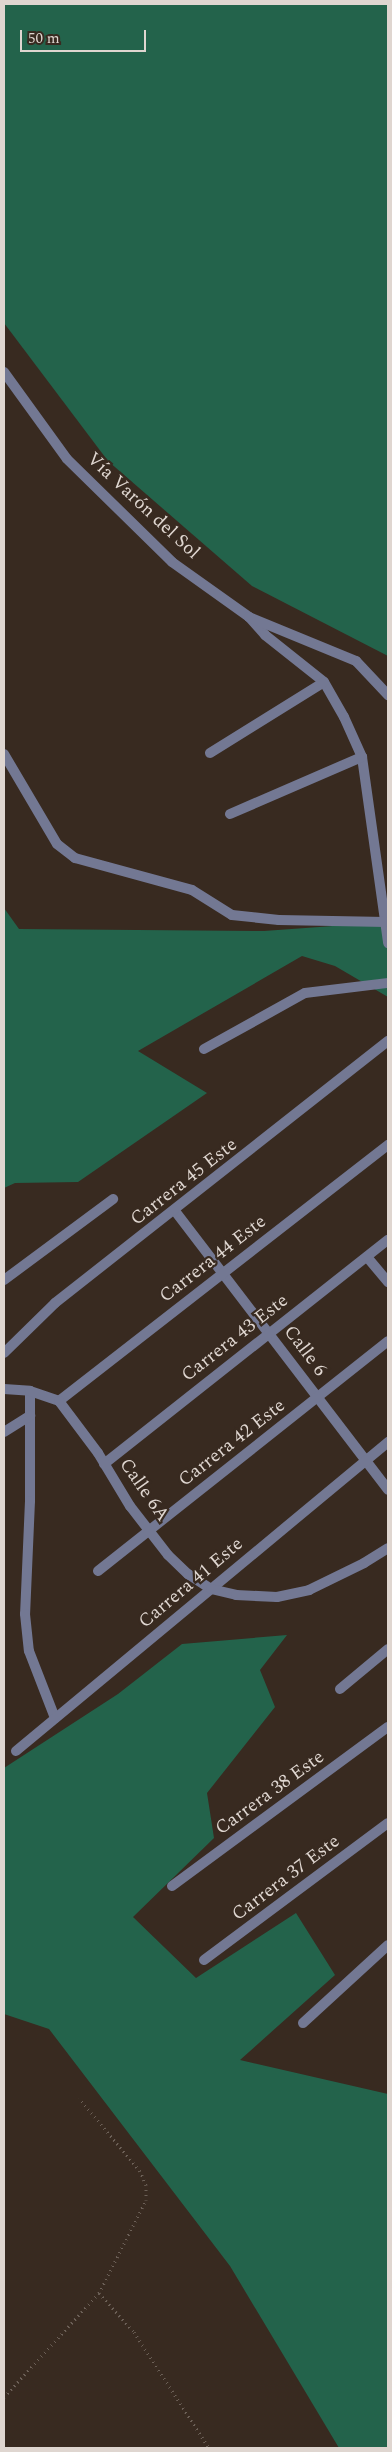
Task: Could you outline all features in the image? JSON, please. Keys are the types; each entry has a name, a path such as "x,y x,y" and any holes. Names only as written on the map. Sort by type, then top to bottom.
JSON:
{"street":[{"name":"Vía Varón del Sol","path":"4,372 67,458 90,483 172,562 249,617 356,661 388,694"},
{"path":"249,617 265,635 324,682 344,717 362,757 388,943"},
{"path":"210,753 324,682"},
{"path":"4,754 58,844 75,858 192,890 232,914 279,920 386,922"},
{"path":"230,814 362,757"},
{"path":"204,1049 305,993 388,983"},
{"name":"Carrera 45 Este","path":"4,1353 55,1303 388,1041"},
{"name":"Carrera 44 Este","path":"59,1401 388,1145"},
{"path":"4,1280 113,1198"},
{"name":"Calle 6","path":"175,1210 388,1490"},
{"name":"Carrera 43 Este","path":"104,1464 388,1240"},
{"path":"367,1257 388,1282"},
{"name":"Carrera 42 Este","path":"98,1571 388,1341"},
{"path":"4,1389 30,1391 59,1401"},
{"path":"30,1391 25,1614 29,1651 55,1718"},
{"name":"Calle 6A","path":"59,1401 150,1530 175,1562 211,1589"},
{"path":"4,1432 30,1416"},
{"name":"Carrera 41 Este","path":"16,1751 388,1442"},
{"path":"211,1589 236,1595 277,1598 309,1590 364,1563 388,1548"},
{"path":"340,1689 388,1649"},
{"name":"Carrera 38 Este","path":"172,1886 388,1727"},
{"name":"Carrera 37 Este","path":"204,1960 388,1823"},
{"path":"303,2023 388,1945"}],"path":[{"path":"4,2397 99,2293 146,2200 146,2185 140,2171 79,2098"},
{"path":"99,2293 134,2332 209,2448"}],"green space":[{"path":"4,4 388,4 388,656 252,586 108,461 4,323"},
{"path":"4,908 19,929 264,931 388,922 388,997 335,966 302,956 138,1051 207,1093 78,1182 15,1183 4,1188"},
{"path":"287,1635 260,1670 275,1707 207,1793 214,1838 133,1917 196,1978 296,1913 335,1975 240,2060 388,2094 388,2448 339,2448 230,2266 49,2029 4,2014 4,1768 118,1694 182,1644"}]}
